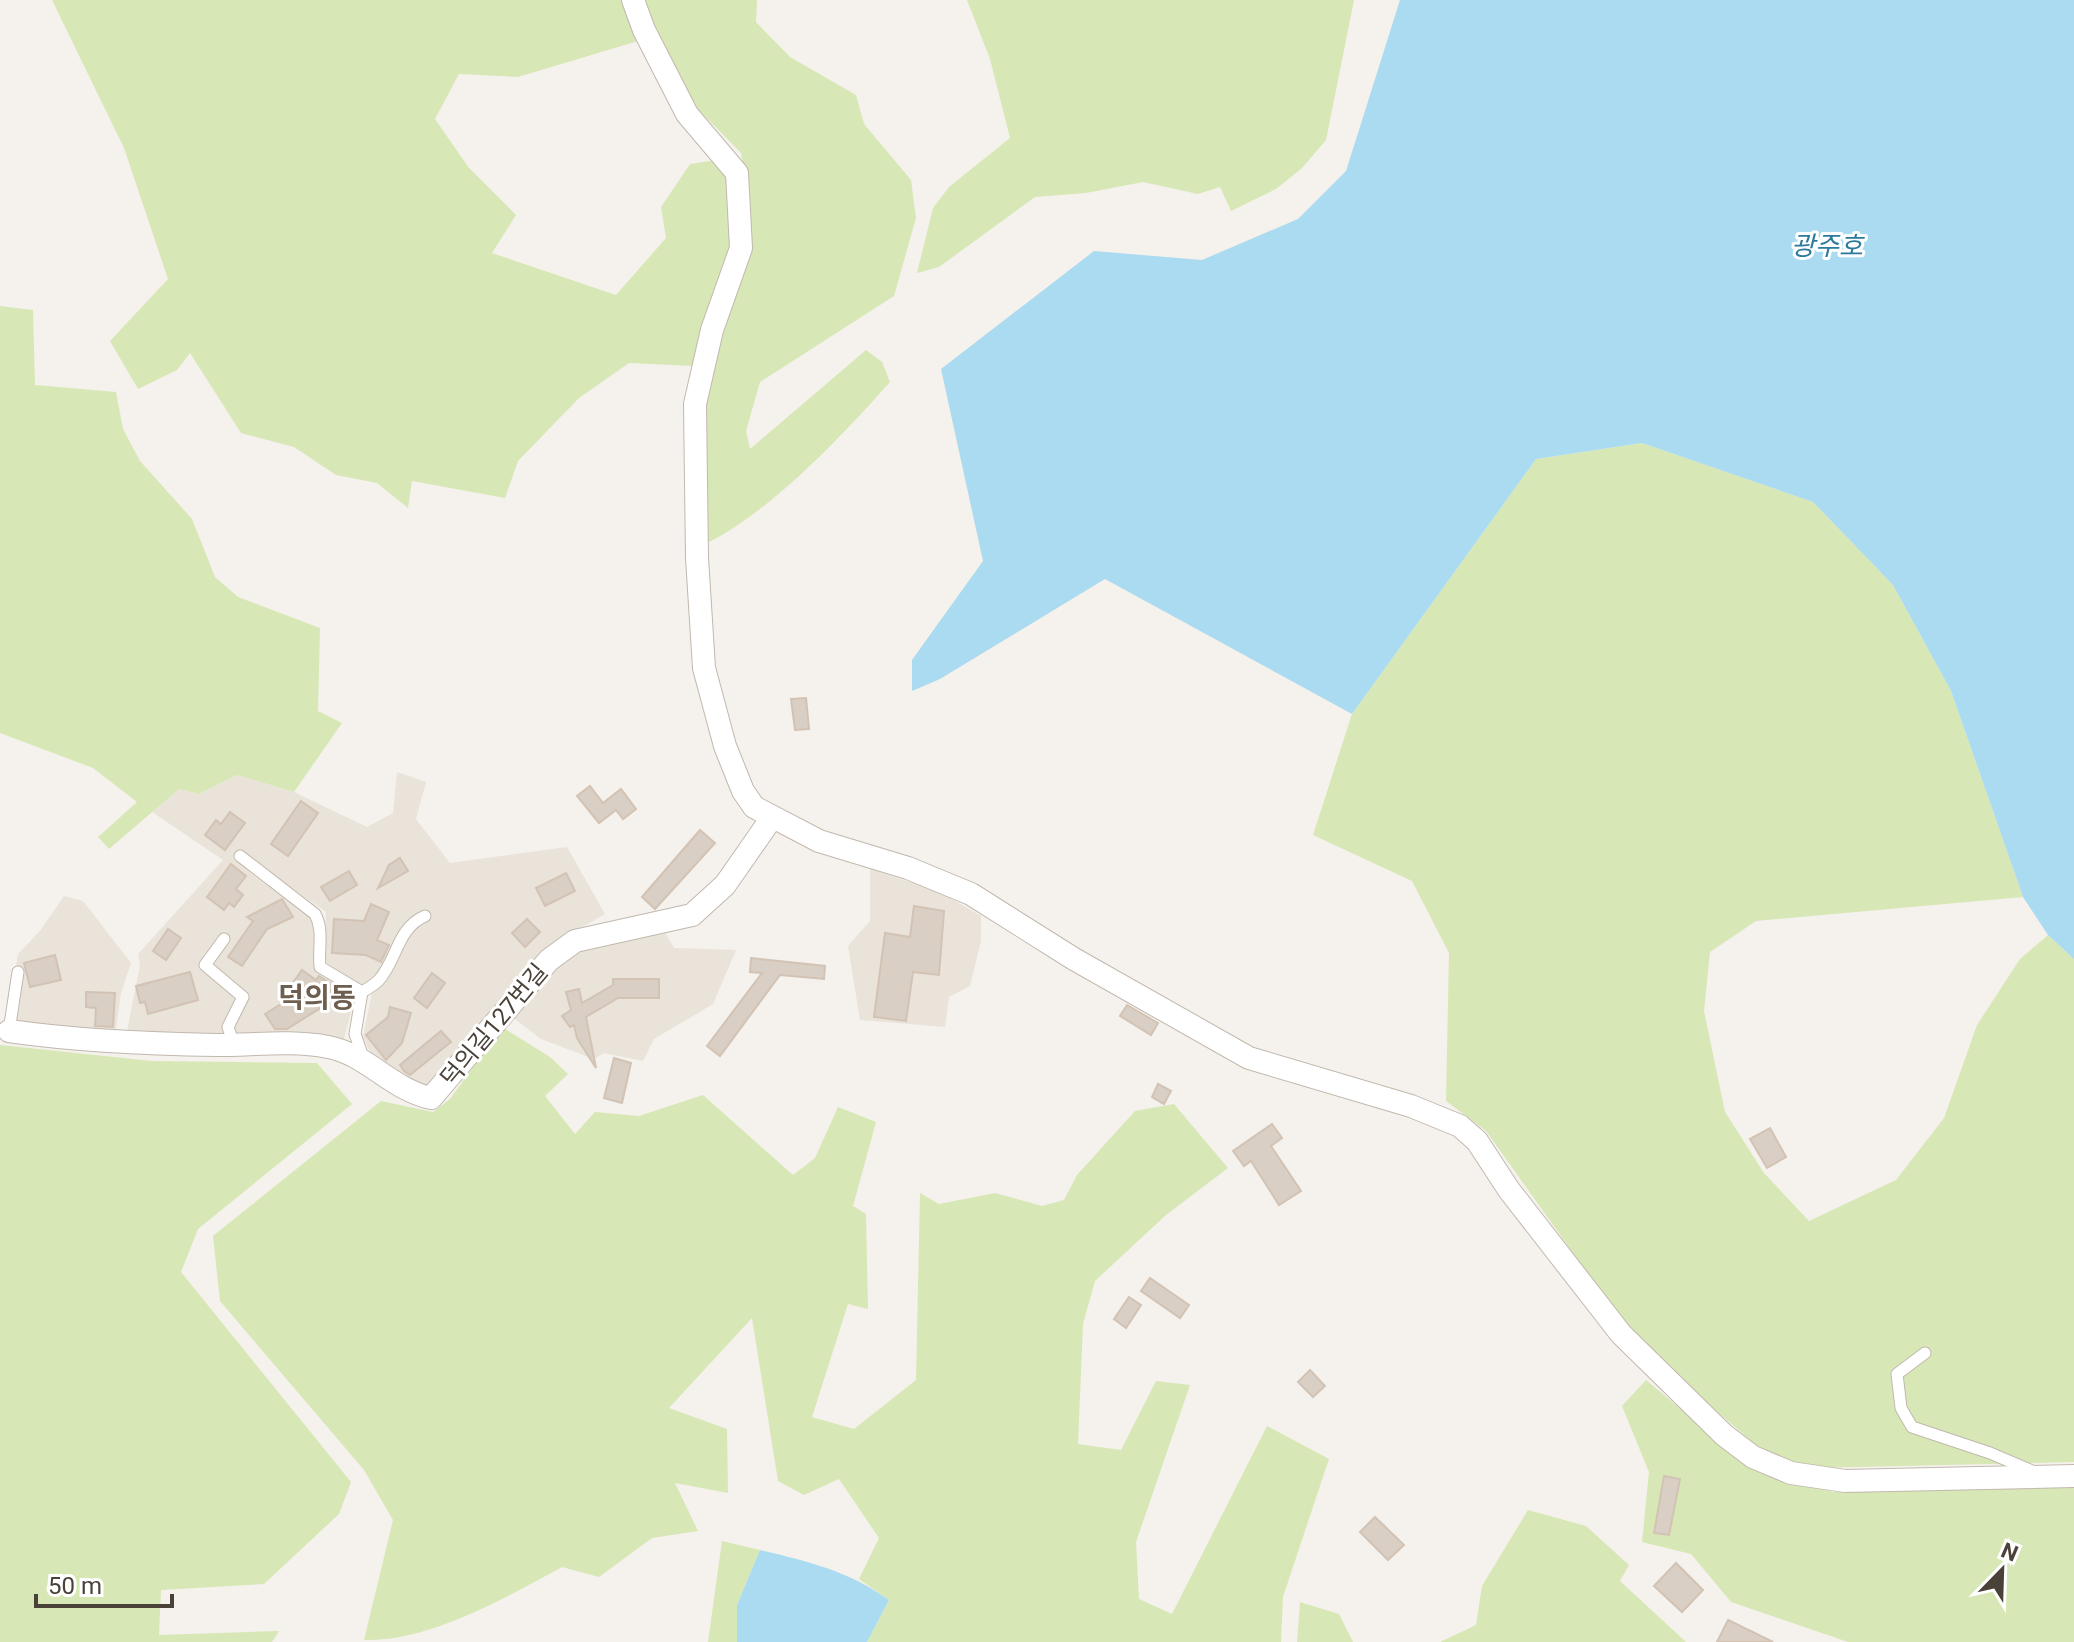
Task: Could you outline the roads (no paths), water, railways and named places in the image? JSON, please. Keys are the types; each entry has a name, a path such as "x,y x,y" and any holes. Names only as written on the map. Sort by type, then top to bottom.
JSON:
{"street":[{"path":"633,0 644,30 687,114 737,173 741,248 712,330 695,404 697,558 704,668 725,746 743,791 754,807 771,819 819,841 908,868 971,894 1074,959 1249,1058 1411,1106 1460,1126 1477,1141 1509,1190 1621,1334 1724,1435 1753,1457 1791,1473 1845,1481 2074,1476"},
{"name":"덕의길127번길","path":"9,1031 118,1044 329,1047 366,1064 411,1094 431,1098 549,960 575,941 692,915 725,885 771,819"}],"lane":[{"path":"240,856 315,914 322,926 318,948 320,967 362,992"},
{"path":"366,1064 355,1034 362,992 380,980 403,935 415,920 425,916"},
{"path":"224,939 205,965 243,997 228,1027 234,1045"},
{"name":"덕의길127번길","path":"9,1031 18,972"},
{"path":"1925,1353 1897,1374 1901,1408 1912,1427 1990,1453 2043,1476"}],"water":[{"name":"광주호","path":"1400,0 2074,0 2074,959 2048,935 2023,897 1951,691 1893,585 1813,502 1642,443 1536,459 1352,714 1105,579 940,679 912,691 912,660 983,561 941,369 1094,251 1202,260 1298,219 1346,171"},
{"path":"760,1550 843,1574 889,1600 867,1642 737,1642 737,1605"}],"district":[{"name":"덕의동","path":"317,997"}]}
